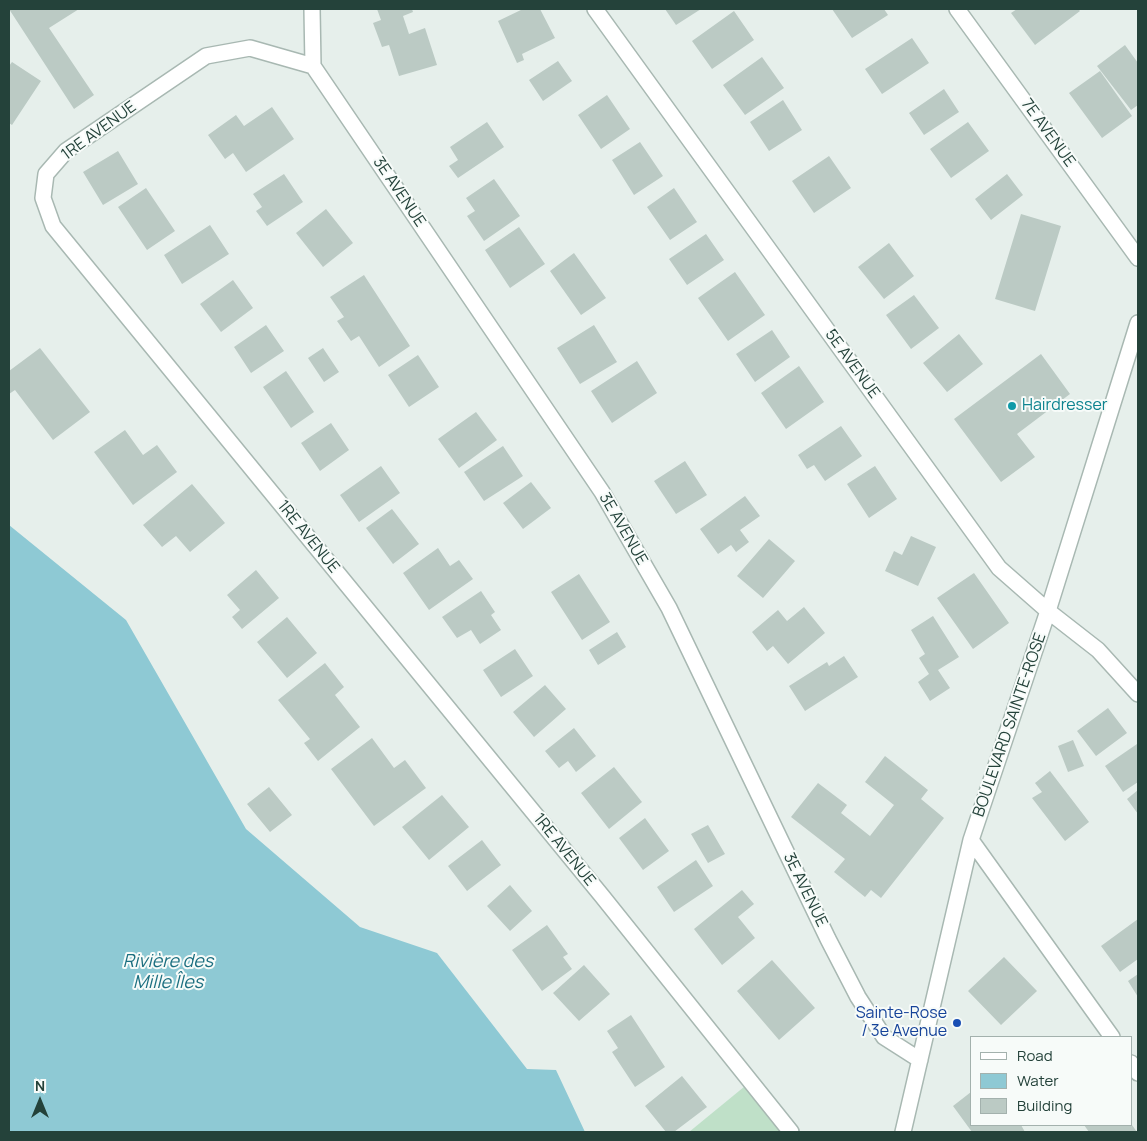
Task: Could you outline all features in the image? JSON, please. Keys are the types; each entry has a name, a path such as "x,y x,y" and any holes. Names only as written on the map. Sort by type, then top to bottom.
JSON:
{"street":[{"path":"312,9 313,66"},
{"name":"5E AVENUE","path":"595,9 999,568 1048,611 1098,650 1138,694"},
{"name":"7E AVENUE","path":"957,9 1138,258"},
{"name":"1RE AVENUE","path":"313,66 250,48 206,56 66,151 46,174 43,198 53,226 596,888 791,1132"},
{"name":"3E AVENUE","path":"313,66 602,492 668,608 858,997 884,1037 920,1060"},
{"name":"BOULEVARD SAINTE-ROSE","path":"903,1132 971,840 1048,611 1138,323"},
{"path":"971,840 1111,1036"}],"green space":[{"path":"750,1082 791,1132 689,1132"}],"water":[{"name":"Rivière des Mille Îles","path":"9,525 126,620 246,829 360,927 437,953 527,1069 556,1070 585,1132 9,1132"}],"building":[{"path":"9,9 79,9 49,28 94,95 74,109"},
{"path":"377,9 412,9 413,12 403,16 409,34 425,28 437,65 399,76 389,45 382,47 373,23 381,20"},
{"path":"523,9 540,9 555,38 522,54 524,60 517,63 498,21"},
{"path":"665,9 701,9 676,25"},
{"path":"832,9 884,9 888,15 852,38"},
{"path":"1017,9 1078,9 1080,11 1035,45 1011,13"},
{"path":"734,11 754,40 712,69 692,41"},
{"path":"912,38 929,63 882,94 865,69"},
{"path":"1125,45 1138,63 1138,105 1131,110 1097,66"},
{"path":"762,57 784,88 745,115 723,85"},
{"path":"558,61 572,81 543,101 529,80"},
{"path":"12,62 41,81 12,125 9,123 9,66"},
{"path":"1100,71 1132,116 1102,138 1069,93"},
{"path":"944,89 959,112 924,135 909,113"},
{"path":"607,95 630,129 601,149 578,115"},
{"path":"783,100 802,130 769,151 750,122"},
{"path":"272,107 294,139 246,172 233,153 225,159 208,135 236,115 244,126"},
{"path":"487,122 504,147 458,178 449,166 458,160 450,147"},
{"path":"968,122 989,151 951,178 930,149"},
{"path":"640,142 663,176 634,195 612,160"},
{"path":"118,151 138,184 103,205 83,172"},
{"path":"829,156 851,188 814,213 792,181"},
{"path":"284,174 303,202 267,226 256,211 262,207 253,194"},
{"path":"1007,174 1023,195 991,220 975,199"},
{"path":"494,179 520,216 484,241 467,216 475,211 466,198"},
{"path":"146,188 175,231 147,250 118,207"},
{"path":"674,188 697,222 670,240 647,207"},
{"path":"326,209 353,243 323,267 296,233"},
{"path":"1021,214 1061,226 1035,311 995,299"},
{"path":"210,225 229,254 182,284 164,255"},
{"path":"519,227 545,264 510,288 485,250"},
{"path":"706,234 724,260 687,285 669,259"},
{"path":"889,243 914,276 884,299 858,267"},
{"path":"574,253 606,298 581,315 550,271"},
{"path":"735,272 765,315 728,341 698,298"},
{"path":"364,275 410,346 379,367 359,336 351,341 337,321 344,317 330,297"},
{"path":"233,280 253,308 221,332 200,304"},
{"path":"914,295 939,328 911,349 886,315"},
{"path":"266,325 284,351 251,373 234,347"},
{"path":"594,325 617,362 580,384 557,348"},
{"path":"772,330 790,357 755,382 736,354"},
{"path":"959,334 983,364 947,392 923,363"},
{"path":"40,348 90,412 53,440 15,390 9,394 9,371"},
{"path":"323,348 339,372 324,382 308,358"},
{"name":"Hairdresser","path":"1041,354 1070,394 1017,434 1035,457 1001,482 954,419"},
{"path":"418,355 439,387 409,407 388,375"},
{"path":"637,361 657,393 612,423 591,391"},
{"path":"799,366 824,402 786,429 761,393"},
{"path":"286,371 314,412 291,428 263,387"},
{"path":"476,412 497,440 459,468 438,439"},
{"path":"331,423 349,450 320,471 301,443"},
{"path":"841,426 862,456 825,481 814,465 807,469 798,455"},
{"path":"125,430 143,455 157,445 177,472 133,505 94,452"},
{"path":"503,446 523,476 484,501 464,472"},
{"path":"685,461 707,495 676,514 654,481"},
{"path":"381,466 400,493 359,522 340,495"},
{"path":"875,466 897,499 869,518 847,484"},
{"path":"531,482 551,508 523,529 503,503"},
{"path":"192,484 225,523 190,552 176,536 162,547 143,525"},
{"path":"745,496 760,516 740,530 749,542 736,552 731,545 718,554 700,529"},
{"path":"392,509 419,544 393,564 366,528"},
{"path":"911,536 936,547 918,586 885,571 894,551 902,555"},
{"path":"769,539 795,561 763,598 737,576"},
{"path":"438,548 450,566 459,560 473,579 429,610 403,573"},
{"path":"256,570 279,598 242,629 232,617 240,610 227,595"},
{"path":"974,573 1009,623 973,649 937,598"},
{"path":"579,574 610,622 582,640 551,592"},
{"path":"481,591 495,612 491,615 501,630 480,644 471,630 457,638 442,617"},
{"path":"804,607 825,633 788,664 773,646 767,651 752,632 778,610 787,621"},
{"path":"933,616 959,657 938,670 950,688 930,701 918,682 929,674 919,658 925,654 911,630"},
{"path":"287,617 317,653 287,678 257,642"},
{"path":"617,632 626,647 598,665 589,650"},
{"path":"515,649 533,676 501,697 483,670"},
{"path":"844,656 858,677 805,711 789,686 827,662 829,666"},
{"path":"325,663 344,687 335,695 360,727 318,761 304,743 310,739 278,700"},
{"path":"545,685 566,709 534,737 513,712"},
{"path":"1108,708 1127,733 1096,756 1077,731"},
{"path":"574,728 596,756 576,772 568,761 559,768 545,751"},
{"path":"372,738 394,768 405,760 426,788 374,826 331,769"},
{"path":"1073,740 1084,766 1068,772 1058,746"},
{"path":"1137,744 1138,782 1123,792 1105,766"},
{"path":"885,756 928,790 921,799 944,818 881,898 871,890 865,897 834,872 845,859 791,817 818,783 847,805 841,813 870,836 894,805 865,782"},
{"path":"614,767 642,802 609,829 581,793"},
{"path":"1050,771 1089,822 1065,841 1032,798 1042,792 1035,783"},
{"path":"269,787 292,815 270,832 247,804"},
{"path":"1138,790 1138,814 1127,799"},
{"path":"442,795 469,827 429,860 402,827"},
{"path":"645,818 669,851 643,870 619,838"},
{"path":"708,825 725,854 708,863 691,834"},
{"path":"482,840 501,865 467,891 448,866"},
{"path":"696,860 713,886 674,912 657,887"},
{"path":"510,885 532,911 510,931 487,906"},
{"path":"742,890 754,904 738,917 755,938 722,965 694,929"},
{"path":"1138,919 1138,959 1120,972 1101,946"},
{"path":"547,925 568,954 563,957 572,969 542,991 512,950"},
{"path":"1004,957 1037,991 1001,1025 968,991"},
{"path":"772,960 815,1008 779,1040 737,991"},
{"path":"584,965 610,994 579,1021 553,993"},
{"path":"1138,974 1138,997 1128,981"},
{"path":"631,1015 665,1067 635,1087 612,1052 618,1048 607,1031"},
{"path":"682,1076 707,1107 674,1132 666,1132 645,1106"},
{"path":"970,1093 970,1126 1022,1126 1025,1132 972,1132 953,1106"},
{"path":"1132,1125 1137,1132 1089,1132 1085,1126"}],"place":[{"name":"Hairdresser","path":"1012,406"},
{"name":"Sainte-Rose / 3e Avenue","path":"957,1023"}]}
